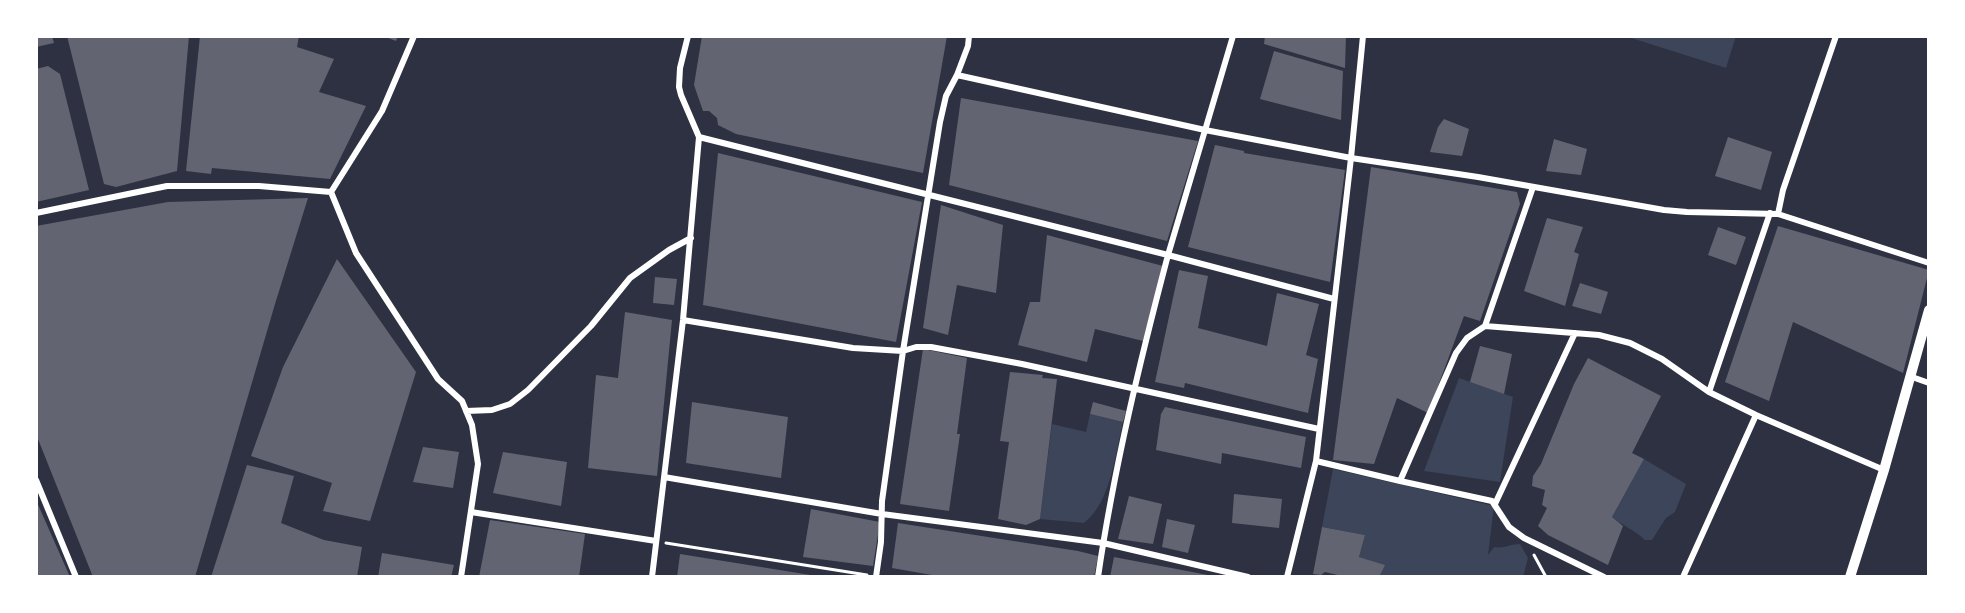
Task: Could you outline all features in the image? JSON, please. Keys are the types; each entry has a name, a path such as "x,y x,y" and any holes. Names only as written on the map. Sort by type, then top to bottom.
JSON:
{"street":[{"path":"332,192 382,111 414,36"},
{"path":"652,577 683,320 699,137 681,95 680,87 680,68 688,36"},
{"path":"876,577 881,542 882,501 928,195 945,100 968,46 969,36"},
{"path":"1098,577 1114,477 1134,389 1168,255 1233,36"},
{"path":"1287,577 1316,461 1363,36"},
{"path":"1709,392 1783,190 1836,36"},
{"path":"957,75 1205,130 1351,158 1687,212 1774,214 1929,263"},
{"path":"699,137 1334,299"},
{"path":"36,213 167,186 259,186 332,192"},
{"path":"1400,481 1456,352 1467,338 1485,326 1533,187"},
{"path":"332,192 356,253 438,379 462,401 472,425 478,464 461,577"},
{"path":"466,411 492,410 510,404 528,390 591,326 630,278 669,250 691,238"},
{"path":"1850,577 1884,470 1929,310"},
{"path":"683,320 854,348 903,351 916,347 931,347 1022,364 1319,429"},
{"path":"1485,326 1599,335 1619,340 1645,350 1709,392 1756,415 1884,470"},
{"path":"1496,504 1575,333"},
{"path":"1911,377 1929,383"},
{"path":"1683,577 1756,415"},
{"path":"1316,461 1487,499 1496,504 1509,527 1524,538 1605,577"},
{"path":"664,477 882,514 1103,543 1248,577"},
{"path":"36,480 76,577"},
{"path":"471,512 656,541"}],"path":[{"path":"1524,538 1546,577"},
{"path":"656,541 876,577"}],"shaded area":[{"path":"1625,36 1736,36 1726,68"},
{"path":"1459,378 1513,397 1500,482 1424,471"},
{"path":"1090,414 1123,422 1106,491 1093,514 1084,523 1040,519 1052,424 1086,432"},
{"path":"1644,459 1686,484 1675,512 1666,518 1652,540 1645,540 1612,517"},
{"path":"1333,469 1494,506 1488,555 1494,547 1520,544 1528,558 1523,577 1379,577 1384,565 1359,557 1365,535 1322,527"}],"building":[{"path":"36,36 52,36 54,43 36,47"},
{"path":"67,36 189,36 177,171 116,187 104,184"},
{"path":"200,36 299,36 297,47 334,59 319,92 366,106 330,179 212,168 211,174 186,171"},
{"path":"383,36 398,36 396,41"},
{"path":"702,36 947,36 923,173 736,134 718,125 717,118 709,111 703,111 694,85"},
{"path":"1265,36 1346,36 1345,68 1264,44"},
{"path":"1274,51 1343,71 1341,120 1260,99"},
{"path":"48,66 60,74 89,190 36,202 36,69"},
{"path":"961,98 1198,141 1167,241 949,185"},
{"path":"1444,119 1469,129 1462,156 1430,152 1438,127"},
{"path":"1728,137 1772,152 1761,190 1715,176"},
{"path":"1554,139 1587,149 1581,175 1546,171"},
{"path":"1215,145 1244,151 1244,153 1345,170 1330,282 1188,247"},
{"path":"718,153 922,202 896,342 703,305"},
{"path":"1371,167 1517,192 1520,204 1480,321 1464,316 1428,413 1397,398 1374,464 1333,460"},
{"path":"308,198 195,577 93,577 36,434 36,226 168,202"},
{"path":"941,205 1003,225 996,293 957,285 948,335 923,328"},
{"path":"1547,218 1583,227 1574,252 1579,254 1565,306 1524,291"},
{"path":"1778,226 1929,270 1903,373 1793,322 1769,401 1725,382"},
{"path":"1718,227 1746,237 1736,265 1708,255"},
{"path":"1047,235 1163,266 1143,341 1095,329 1087,362 1018,345 1030,302 1040,302"},
{"path":"337,259 416,372 370,521 323,511 332,483 251,456 283,367"},
{"path":"1179,270 1208,276 1198,328 1267,346 1277,293 1319,304 1306,355 1318,359 1308,413 1185,383 1184,388 1155,382"},
{"path":"655,277 677,279 674,305 653,303"},
{"path":"1580,283 1608,292 1601,314 1572,306"},
{"path":"625,312 672,320 657,476 588,468 596,375 618,378"},
{"path":"1480,346 1512,354 1504,394 1470,382"},
{"path":"923,349 967,358 957,434 960,434 949,511 900,504"},
{"path":"1588,358 1661,396 1632,453 1644,459 1612,517 1623,526 1608,565 1548,535 1538,526 1547,508 1542,505 1545,490 1532,486 1533,476 1541,464 1574,384"},
{"path":"1010,372 1043,375 1042,378 1057,379 1040,519 1026,525 998,519 1009,442 1000,441"},
{"path":"692,402 788,417 781,478 686,463"},
{"path":"1093,402 1126,411 1123,422 1090,414"},
{"path":"1165,407 1306,437 1301,468 1222,453 1221,464 1156,450 1161,414"},
{"path":"423,447 459,452 453,488 413,482"},
{"path":"503,452 567,462 561,506 493,493"},
{"path":"247,465 294,476 281,523 324,540 362,547 357,577 211,577"},
{"path":"1234,494 1282,499 1279,528 1232,523"},
{"path":"1129,496 1162,504 1153,544 1118,539"},
{"path":"36,500 70,577 38,577 36,572"},
{"path":"811,509 880,522 873,566 803,557"},
{"path":"1167,519 1195,525 1188,553 1162,547"},
{"path":"490,520 585,534 579,577 479,577"},
{"path":"898,523 1098,556 1094,577 943,577 892,568"},
{"path":"1322,527 1365,535 1359,557 1385,565 1379,577 1346,577 1325,572 1321,575 1313,574"},
{"path":"382,553 454,565 451,577 378,577"},
{"path":"680,554 817,576 817,577 677,577"},
{"path":"1114,557 1213,576 1213,577 1110,577"}]}
